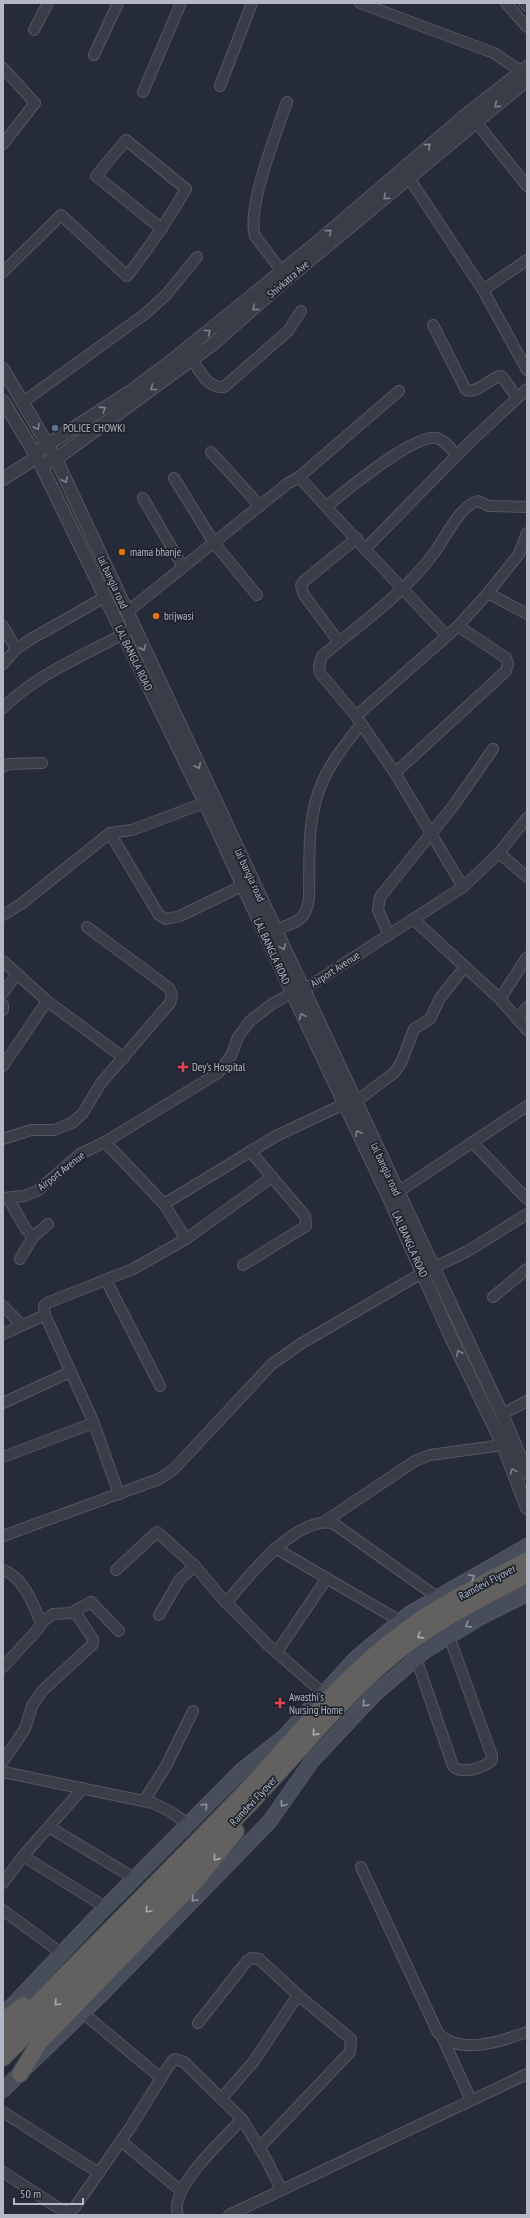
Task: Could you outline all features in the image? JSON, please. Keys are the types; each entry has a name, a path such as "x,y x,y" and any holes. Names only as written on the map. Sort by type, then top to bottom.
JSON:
{"highway":[{"name":"Ramdevi Flyover","path":"3,2038 243,1794 344,1683 402,1632 438,1608 527,1560"},
{"name":"Ramdevi Flyover","path":"3,2058 262,1792 330,1717 384,1664 413,1640 457,1612 527,1575"},
{"path":"20,2074 39,2043 195,1882 231,1839 262,1792"},
{"path":"3,2021 17,2011 168,1857 199,1829 243,1794"}],"main road":[{"path":"3,2015 134,1878 242,1770 285,1736 356,1658 400,1621 437,1597 527,1546"},
{"path":"3,2090 83,2013 270,1821 312,1761 369,1700 416,1658 449,1636 527,1594"}],"street":[{"path":"34,30 48,3"},
{"path":"94,55 118,3"},
{"path":"143,92 181,3"},
{"path":"220,86 252,3"},
{"path":"37,458 48,445 131,391 178,363 284,275 468,113 526,74 494,53 360,3"},
{"path":"506,3 527,27"},
{"path":"524,3 527,6"},
{"path":"3,68 35,103 3,144"},
{"name":"Shivkatra Ave","path":"3,479 37,458 56,459 178,363 192,360 213,344 284,275 409,178 476,122 526,74"},
{"path":"284,275 255,236 253,217 266,165 287,102"},
{"path":"468,113 527,186"},
{"path":"3,272 61,215 127,276 162,229 186,189 126,140 96,176 162,229"},
{"path":"409,178 483,290 527,370"},
{"path":"23,402 156,304 166,295 197,256"},
{"path":"483,290 527,260"},
{"path":"192,360 208,383 217,388 224,387 288,331 301,311"},
{"path":"365,549 457,456 524,393 501,376 494,378 474,391 466,390 433,325"},
{"name":"lal bangla road","path":"3,369 56,459 127,612 183,746 427,1270 502,1414 527,1474"},
{"path":"127,612 260,506 299,477 399,391"},
{"name":"LAL BANGLA ROAD","path":"3,401 37,458 123,634 183,746"},
{"path":"327,506 370,471 422,440 436,438 444,441 457,456"},
{"path":"211,452 260,506"},
{"path":"299,477 447,636"},
{"path":"174,478 214,543 257,595"},
{"path":"143,498 183,567"},
{"path":"463,887 395,772 358,720 320,673 318,666 322,656 403,588 433,554 468,506 478,501 489,506 527,507"},
{"path":"271,934 303,918 307,913 309,899 312,814 321,783 358,720 458,626 519,554 527,533"},
{"path":"339,642 304,595 301,586 304,581 357,538"},
{"path":"488,592 527,614"},
{"path":"3,664 16,649 105,597"},
{"path":"3,626 16,649"},
{"path":"395,772 506,671 508,664 506,658 458,626"},
{"path":"3,708 13,698 41,679 134,628"},
{"path":"389,935 378,910 380,897 454,805 493,749"},
{"path":"3,767 8,764 42,763"},
{"path":"3,915 22,904 110,833 132,830 209,801"},
{"name":"Airport Avenue","path":"5,1198 24,1196 38,1190 80,1154 106,1142 218,1073 231,1056 238,1037 250,1021 262,1011 298,992 463,887 499,853 527,818"},
{"path":"110,833 159,915 166,919 180,916 248,883"},
{"path":"499,853 527,877"},
{"path":"413,919 500,999 527,1030"},
{"path":"3,1138 31,1130 54,1130 72,1123 83,1114 101,1083 161,1016 170,1003 172,995 169,988 87,926"},
{"path":"500,999 527,957"},
{"path":"3,961 47,1001 124,1058"},
{"path":"164,1204 276,1136 350,1103 394,1073 401,1063 414,1029 430,1019 440,998 460,973"},
{"path":"3,994 17,974"},
{"path":"3,1066 47,1001"},
{"path":"3,1005 3,1010"},
{"path":"517,1019 527,1007"},
{"path":"393,1195 527,1106"},
{"path":"106,1142 164,1204 186,1239"},
{"path":"472,1142 527,1199"},
{"path":"243,1264 306,1226 305,1216 250,1151"},
{"path":"119,1494 92,1420 44,1315 44,1306 47,1303 132,1269 186,1239 272,1177"},
{"path":"5,1198 25,1228 34,1237"},
{"path":"3,1536 159,1479 173,1470 272,1364 302,1343 427,1270 468,1251 527,1214"},
{"path":"20,1259 34,1237 48,1224"},
{"path":"493,1297 527,1269"},
{"name":"LAL BANGLA ROAD","path":"427,1270 503,1445 527,1508"},
{"path":"106,1280 160,1386"},
{"path":"3,1306 22,1325"},
{"path":"3,1334 44,1315"},
{"path":"3,1403 70,1372"},
{"path":"502,1414 527,1401"},
{"path":"3,1457 88,1425 92,1420"},
{"path":"226,1603 268,1554 275,1548 302,1531 324,1522 415,1461 430,1455 503,1445"},
{"path":"324,1522 333,1524 437,1597"},
{"path":"116,1570 157,1532 195,1566 226,1603 277,1652 323,1693"},
{"path":"275,1548 400,1621"},
{"path":"159,1615 180,1579 195,1566"},
{"path":"5,1573 31,1597 41,1623"},
{"path":"277,1652 327,1578"},
{"path":"3,1667 38,1629 41,1623 52,1614 75,1612 91,1602 119,1631"},
{"path":"3,1761 25,1729 32,1706 42,1691 93,1644 93,1638 75,1612"},
{"path":"416,1658 453,1766 457,1770 464,1771 487,1765 492,1760 492,1756 449,1636"},
{"path":"144,1801 166,1766 193,1711"},
{"path":"3,1772 144,1801 171,1812 188,1824"},
{"path":"3,1883 23,1856 83,1788"},
{"path":"49,1827 134,1878"},
{"path":"23,1856 106,1907"},
{"path":"361,1867 438,2033 442,2037 471,2100"},
{"path":"4,1911 62,1953"},
{"path":"198,2023 251,1958 259,1959 298,1995 351,2039 350,2052 259,2148"},
{"path":"222,2098 250,2066 298,1995"},
{"path":"83,2013 161,2078"},
{"path":"442,2037 460,2044 482,2045 527,2032"},
{"path":"3,2172 63,2211 69,2211 75,2207 99,2173 175,2059 184,2062 222,2098 242,2120 266,2159 281,2189"},
{"path":"229,2215 281,2189 527,2074"},
{"path":"3,2112 99,2173"},
{"path":"178,2215 176,2208 178,2197 190,2176 242,2120"},
{"path":"121,2141 181,2191"}],"place":[{"name":"POLICE CHOWKI","path":"55,428"},
{"name":"mama bhanje","path":"122,552"},
{"name":"brijwasi","path":"156,616"},
{"name":"Dey's Hospital","path":"183,1067"},
{"name":"Awasthi's Nursing Home","path":"280,1703"}]}
